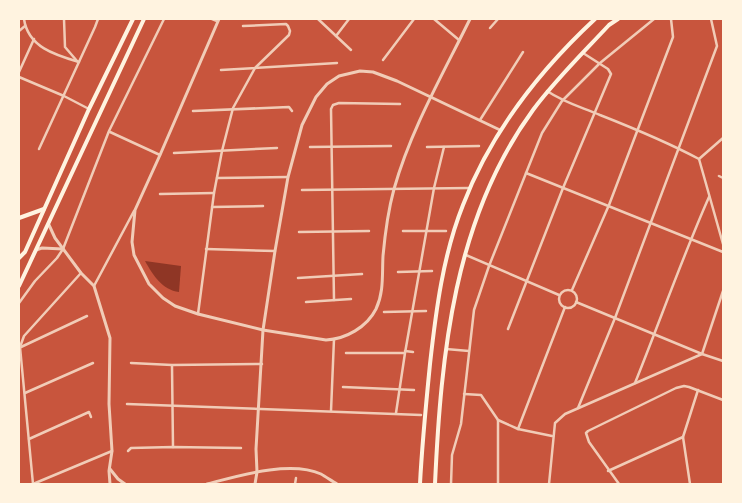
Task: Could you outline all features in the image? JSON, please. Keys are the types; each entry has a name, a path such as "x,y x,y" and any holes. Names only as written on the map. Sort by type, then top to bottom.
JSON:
{"main road":[{"path":"19,258 133,19"},
{"path":"19,286 144,19"},
{"path":"420,484 424,415 439,292 453,232 470,188 500,130 530,87 569,43 595,19"},
{"path":"435,484 438,425 452,308 464,255 482,204 500,164 523,124 548,91 618,19"},
{"path":"19,218 44,208"},
{"path":"19,276 28,267"}],"street":[{"path":"24,19 25,26 34,39 48,52 79,62"},
{"path":"64,19 65,47 79,62"},
{"path":"39,149 98,19"},
{"path":"19,303 35,281 57,258 63,248 109,131 164,19"},
{"path":"94,286 135,210 160,156 218,20 212,19"},
{"path":"318,19 351,50"},
{"path":"336,36 349,19"},
{"path":"383,60 414,19"},
{"path":"434,19 460,41"},
{"path":"135,210 133,249 137,262 146,279 163,298 175,306 198,314 263,330 318,339 334,339 356,330 365,324 376,308 382,288 385,234 394,188 410,145 431,98 470,19"},
{"path":"490,28 498,19"},
{"path":"451,484 452,455 461,424 474,310 489,266 542,133 562,101 600,63 654,19"},
{"path":"572,290 638,130 673,37 671,19"},
{"path":"578,408 615,318 717,46 711,19"},
{"path":"198,314 214,193 233,108 255,68 289,35 290,28 286,24 243,26"},
{"path":"19,32 25,26"},
{"path":"19,72 34,39"},
{"path":"480,120 523,52"},
{"path":"508,329 563,188 611,74 610,70 583,53"},
{"path":"221,70 337,63"},
{"path":"255,484 263,330 275,251 288,177 302,125 316,96 333,80 352,72 368,71 397,81 500,130"},
{"path":"19,77 89,109"},
{"path":"548,91 562,101 638,130 680,148 699,159 723,244"},
{"path":"334,300 331,109 333,105 339,103 400,104"},
{"path":"193,111 289,107 292,111"},
{"path":"109,131 160,156"},
{"path":"699,159 723,138"},
{"path":"310,147 391,146"},
{"path":"427,147 479,146"},
{"path":"396,414 434,188 444,147"},
{"path":"174,153 277,148"},
{"path":"526,173 723,252"},
{"path":"719,176 723,178"},
{"path":"217,178 288,177"},
{"path":"302,190 470,188"},
{"path":"160,194 214,193"},
{"path":"635,384 690,238 709,197"},
{"path":"212,207 262,206"},
{"path":"48,225 55,238 81,273 94,286 110,338 112,451 109,471 110,484"},
{"path":"402,231 446,231"},
{"path":"299,232 369,232"},
{"path":"36,250 42,248 63,248"},
{"path":"206,249 275,251"},
{"path":"464,255 559,296"},
{"path":"398,272 432,271"},
{"path":"81,273 24,336 20,347 33,484 112,451"},
{"path":"298,278 362,274"},
{"path":"565,307 559,301 559,296 563,291 572,290"},
{"path":"572,290 576,294 576,302"},
{"path":"549,484 552,436 555,423 565,414 702,354 723,291"},
{"path":"306,302 352,299"},
{"path":"576,302 723,361"},
{"path":"565,307 570,307 576,302"},
{"path":"518,429 565,307"},
{"path":"384,312 426,311"},
{"path":"20,347 87,316"},
{"path":"19,337 21,343"},
{"path":"330,411 334,339"},
{"path":"446,349 469,351"},
{"path":"346,352 413,352"},
{"path":"131,363 172,366 262,364"},
{"path":"25,393 93,364"},
{"path":"172,366 174,405 172,447"},
{"path":"619,484 589,442 586,433 590,429 676,388 684,386 723,400"},
{"path":"343,387 414,390"},
{"path":"684,484 690,483 683,436 698,390"},
{"path":"464,394 481,395 498,420 518,429 552,436"},
{"path":"127,404 421,415"},
{"path":"29,439 89,412 91,417"},
{"path":"498,420 498,484"},
{"path":"608,470 683,436"},
{"path":"128,451 131,448 241,448"},
{"path":"207,484 257,472 299,468 320,474 337,484"},
{"path":"110,469 125,484"},
{"path":"295,484 296,478"}],"shaded area":[{"path":"145,261 181,266 179,292 163,285"}]}
